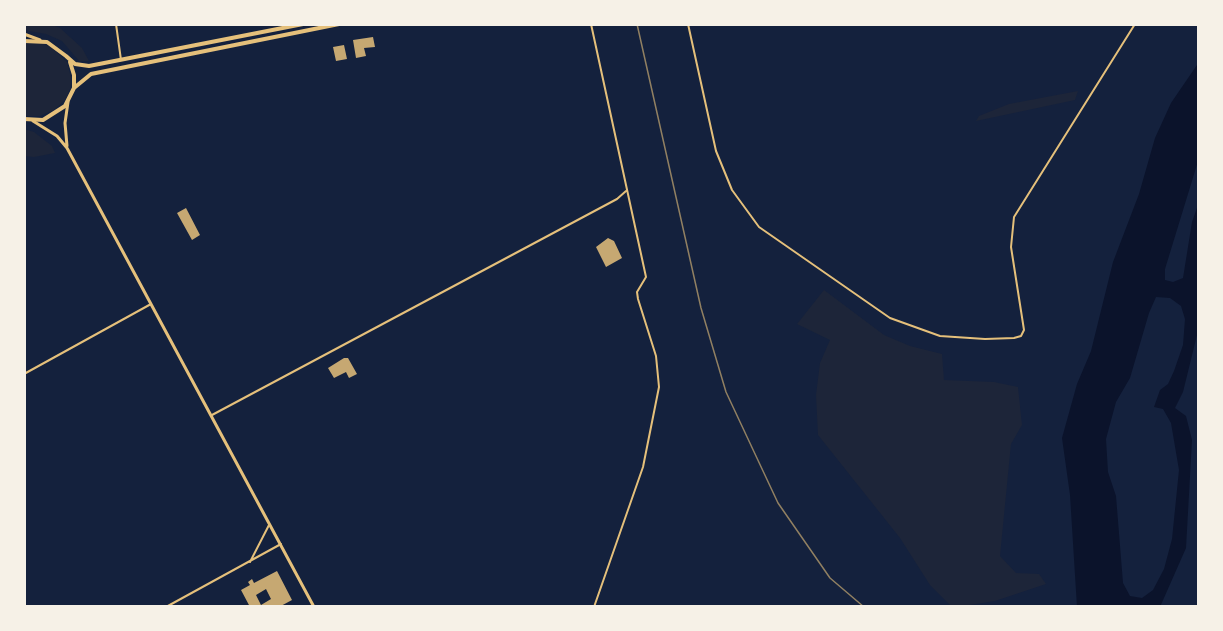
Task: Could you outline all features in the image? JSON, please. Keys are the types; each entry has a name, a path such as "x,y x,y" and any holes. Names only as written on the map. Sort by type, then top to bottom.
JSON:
{"main road":[{"path":"24,41 40,40 54,45 72,62 82,66 301,24 302,31"},
{"path":"24,119 33,121 52,116 68,101 74,88 91,74 339,24"},
{"path":"66,56 73,70 74,88"},
{"path":"121,60 123,68"}],"street":[{"path":"116,24 121,60"},
{"path":"591,24 646,277 637,292 656,357 659,387 643,467 594,607"},
{"path":"688,24 719,160 732,190 759,227 880,312 906,325 958,338 1009,339 1021,336 1024,330 1011,247 1014,217 1135,24"},
{"path":"24,34 40,40"},
{"path":"67,148 65,123 68,101"},
{"path":"33,121 57,136 67,148 314,607"},
{"path":"211,415 617,199 626,191"},
{"path":"24,374 151,304"},
{"path":"250,562 266,527 270,524"},
{"path":"166,607 281,544"}],"shaded area":[{"path":"24,24 50,24 60,28 82,48 89,61 79,61 62,41 46,34 24,29"},
{"path":"41,43 51,47 67,62 71,78 70,89 65,100 54,110 40,116 27,116 24,115 24,44"},
{"path":"1199,62 1199,158 1165,269 1165,280 1173,282 1183,278 1192,222 1199,202 1197,335 1183,392 1175,408 1186,416 1192,440 1186,548 1160,607 1077,607 1070,495 1062,438 1077,384 1091,351 1113,262 1139,194 1155,138 1171,103","holes":["1156,297 1170,298 1181,306 1185,319 1183,345 1168,384 1160,390 1154,407 1163,409 1171,423 1179,470 1172,539 1164,569 1153,590 1142,598 1130,596 1123,583 1116,496 1108,472 1106,439 1116,402 1130,378"]},
{"path":"1078,91 1075,100 976,121 979,116 1009,104"},
{"path":"24,129 34,132 52,146 55,153 34,157 24,156"},
{"path":"824,290 884,335 910,346 942,354 944,380 994,382 1018,387 1022,425 1011,444 1000,556 1016,573 1039,574 1046,584 995,601 957,607 952,607 930,585 900,538 818,435 816,395 820,363 830,340 797,324"}],"building":[{"path":"373,37 375,47 364,48 366,56 356,58 353,40"},
{"path":"344,45 347,59 336,61 333,47"},
{"path":"186,208 200,235 192,240 177,213"},
{"path":"608,238 614,241 622,258 606,267 596,247"},
{"path":"348,358 357,374 349,378 346,372 334,378 328,368"},
{"path":"277,571 292,600 279,607 250,607 241,590 250,585 248,582 252,579 254,583","holes":["266,589 271,599 261,605 256,595"]}],"railway":[{"path":"637,24 701,308 726,392 778,503 830,578 864,607"}]}
